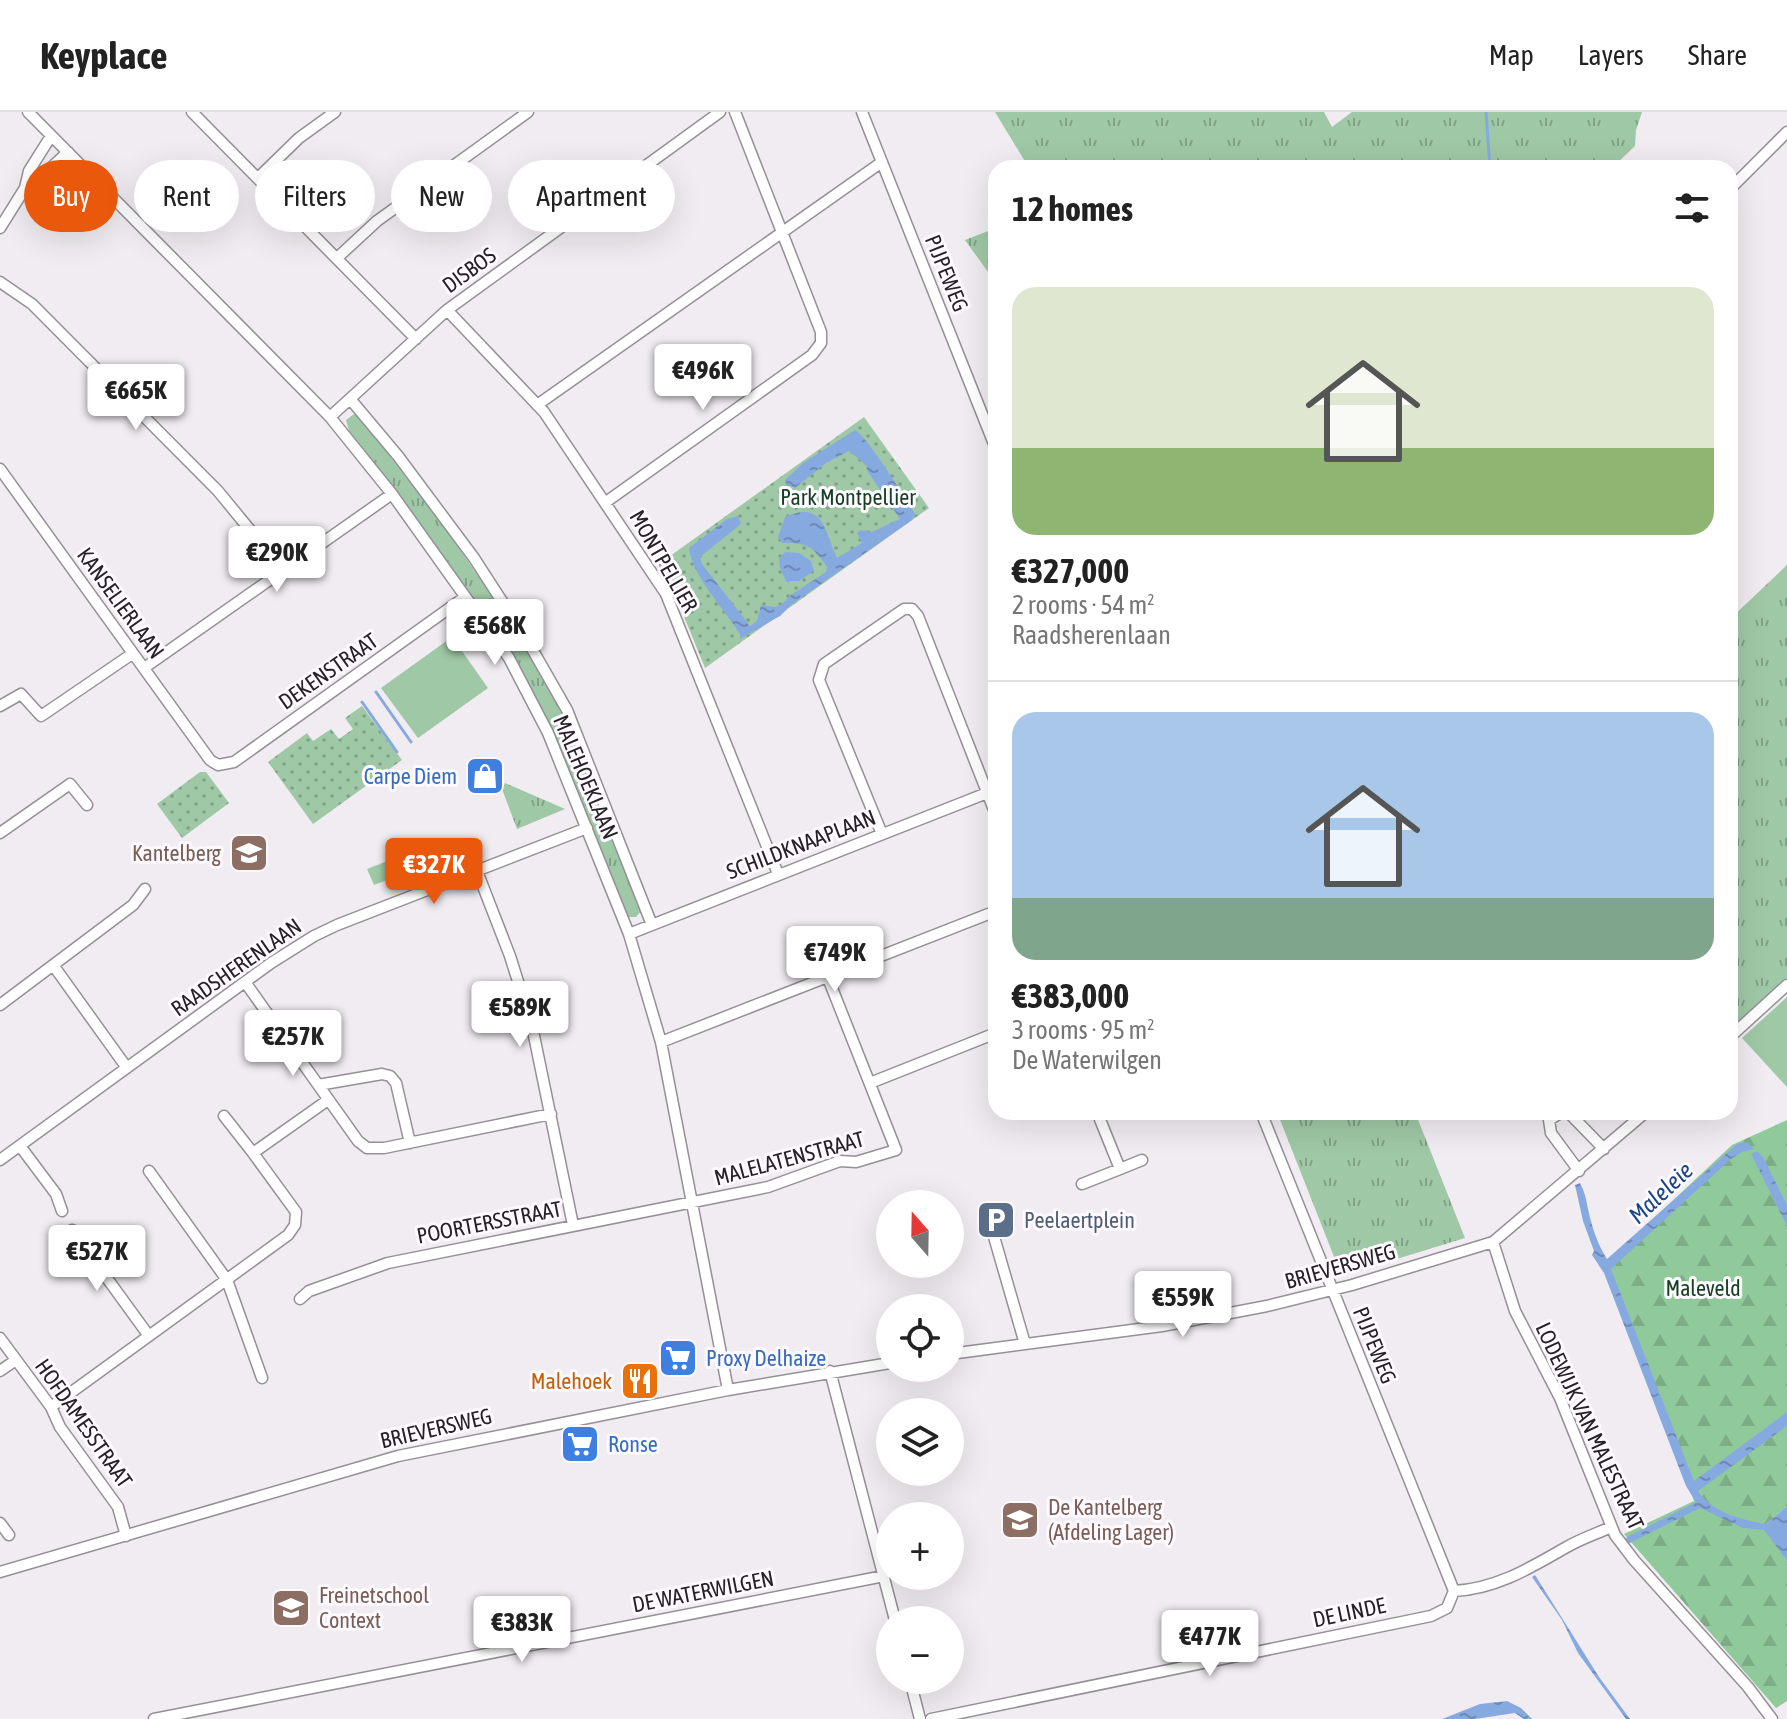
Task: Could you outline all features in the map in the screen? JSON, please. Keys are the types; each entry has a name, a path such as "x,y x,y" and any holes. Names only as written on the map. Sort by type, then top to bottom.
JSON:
{"street":[{"name":"MALEHOEKLAAN","path":"28,112 330,417 392,494 509,658 548,733 629,934 661,1042 728,1390"},
{"path":"192,112 255,175"},
{"path":"276,160 299,138 335,112"},
{"path":"337,258 377,221 528,112"},
{"name":"DISBOS","path":"330,417 447,310 720,112"},
{"path":"606,502 812,355 821,343 821,332 735,112"},
{"name":"PIJPEWEG","path":"862,112 988,429"},
{"path":"1738,181 1787,132"},
{"path":"36,160 51,136"},
{"path":"59,160 68,152"},
{"path":"537,405 882,162"},
{"path":"0,228 24,190"},
{"path":"311,232 416,339"},
{"path":"0,282 32,304 218,491 282,569"},
{"name":"MONTPELLIER","path":"447,310 537,405 666,594 778,874"},
{"name":"MALEHOEKLAAN","path":"351,400 398,456 474,558 527,640 567,710 652,925"},
{"name":"KANSELIERLAAN","path":"0,469 210,760"},
{"path":"144,668 392,494"},
{"name":"DEKENSTRAAT","path":"210,760 218,765 234,762 465,597"},
{"path":"882,834 819,680 824,664 904,609 912,609 918,616 987,793"},
{"path":"0,706 21,694 41,716 132,654"},
{"path":"0,833 70,784 87,805"},
{"name":"SCHILDKNAAPLAAN","path":"629,934 987,793"},
{"name":"RAADSHERENLAAN","path":"0,1160 245,982 314,936 587,828"},
{"path":"477,871 524,997 573,1225"},
{"path":"0,1005 133,905 145,889"},
{"path":"661,1042 988,914"},
{"path":"53,965 127,1068"},
{"path":"828,978 870,1083 988,1036"},
{"path":"245,982 358,1141 367,1148 384,1148 551,1114"},
{"path":"1738,1030 1787,985"},
{"path":"318,1085 382,1074 390,1076 396,1083 410,1143"},
{"name":"MALELATENSTRAAT","path":"692,1203 768,1187 840,1161 856,1162 896,1150 870,1083"},
{"path":"253,1153 328,1100"},
{"path":"51,1407 288,1235 295,1225 296,1212 224,1116"},
{"path":"1100,1120 1120,1169"},
{"name":"PIJPEWEG","path":"1264,1120 1454,1591"},
{"path":"1547,1120 1551,1133 1579,1171"},
{"path":"1573,1120 1604,1149"},
{"name":"BRIEVERSWEG","path":"964,1352 1162,1326 1332,1290 1493,1242 1637,1120"},
{"path":"20,1146 56,1194 62,1211"},
{"path":"1082,1184 1142,1160"},
{"path":"149,1171 227,1280 262,1378"},
{"name":"POORTERSSTRAAT","path":"300,1299 309,1291 388,1263 692,1203"},
{"path":"988,1216 1025,1344"},
{"path":"72,1230 149,1336"},
{"name":"LODEWIJK VAN MALESTRAAT","path":"1493,1242 1515,1311 1560,1398 1611,1527 1634,1560 1748,1687 1772,1719"},
{"name":"HOFDAMESSTRAAT","path":"0,1338 118,1507 126,1536"},
{"path":"0,1371 16,1360"},
{"name":"BRIEVERSWEG","path":"0,1572 398,1456 728,1390 876,1365"},
{"path":"830,1371 876,1546"},
{"path":"0,1523 9,1535"},
{"path":"1454,1591 1468,1591 1515,1576 1611,1527"},
{"name":"DE WATERWILGEN","path":"154,1719 876,1578"},
{"name":"DE LINDE","path":"931,1719 1431,1616 1447,1608 1454,1591"},
{"path":"914,1694 920,1719"}],"green space":[{"path":"995,112 1324,112 1332,127 1352,112 1642,112 1635,146 1620,160 1024,160"},
{"path":"988,231 988,272 965,240"},
{"path":"354,414 359,416 439,520 523,640 562,711 642,910 636,917 625,913 545,714 506,646 395,489 349,431 346,420"},
{"name":"Park Montpellier","path":"864,417 929,508 705,668 659,564"},
{"path":"1787,565 1787,979 1738,1024 1738,611"},
{"path":"452,637 488,688 418,738 381,688"},
{"path":"362,706 402,760 313,824 268,762 307,733 313,741 331,729 339,739 353,729 345,718"},
{"path":"200,772 206,772 229,803 182,838 157,804"},
{"path":"505,783 565,809 517,829 502,789"},
{"path":"431,844 438,860 374,885 367,869"},
{"path":"1787,997 1787,1087 1742,1038"},
{"path":"1280,1120 1418,1120 1465,1238 1348,1274 1340,1272"},
{"name":"Maleveld","path":"1787,1120 1787,1506 1766,1524 1765,1530 1787,1561 1787,1701 1776,1708 1624,1534 1694,1501 1605,1264 1732,1145"}],"water":[{"path":"855,430 877,455 904,495 915,514 912,520 791,605 780,616 740,639 740,634 696,570 689,548 727,519 738,516 741,524 700,557 702,564 750,626 757,621 761,605 781,605 826,572 827,567 808,547 782,543 778,537 785,517 808,512 816,516 826,530 837,558 862,543 857,533 861,530 872,532 900,519 867,466 849,451 826,463 795,488 786,484 785,480 803,463"},
{"path":"785,552 799,553 811,561 814,571 799,581 786,581 779,559"},
{"path":"1747,1142 1754,1149 1731,1159 1611,1269 1694,1481 1787,1412 1787,1426 1698,1491 1719,1510 1766,1524 1787,1506 1787,1561 1764,1530 1743,1528 1700,1508 1628,1544 1625,1541 1627,1537 1696,1502 1686,1486 1604,1273 1592,1255 1594,1251 1575,1185 1580,1183 1594,1231 1607,1259 1737,1144"},
{"path":"1757,1151 1787,1205 1787,1226 1751,1154"},
{"path":"1535,1575 1599,1677 1630,1719 1626,1719 1578,1653 1562,1620 1532,1577"},
{"path":"1507,1701 1521,1708 1532,1719 1524,1719 1515,1713 1475,1719 1442,1719 1480,1704"}],"waterway":[{"name":"Maleleie","path":"1486,112 1489,160"},
{"path":"376,692 411,742"},
{"path":"362,702 397,752"}],"place":[{"name":"Carpe Diem","path":"485,776"},
{"name":"Kantelberg","path":"249,853"},
{"name":"Peelaertplein","path":"996,1220"},
{"name":"Proxy Delhaize","path":"678,1358"},
{"name":"Malehoek","path":"640,1381"},
{"name":"Ronse","path":"580,1444"},
{"name":"De Kantelberg (Afdeling Lager)","path":"1020,1520"},
{"name":"Freinetschool Context","path":"291,1608"}]}
